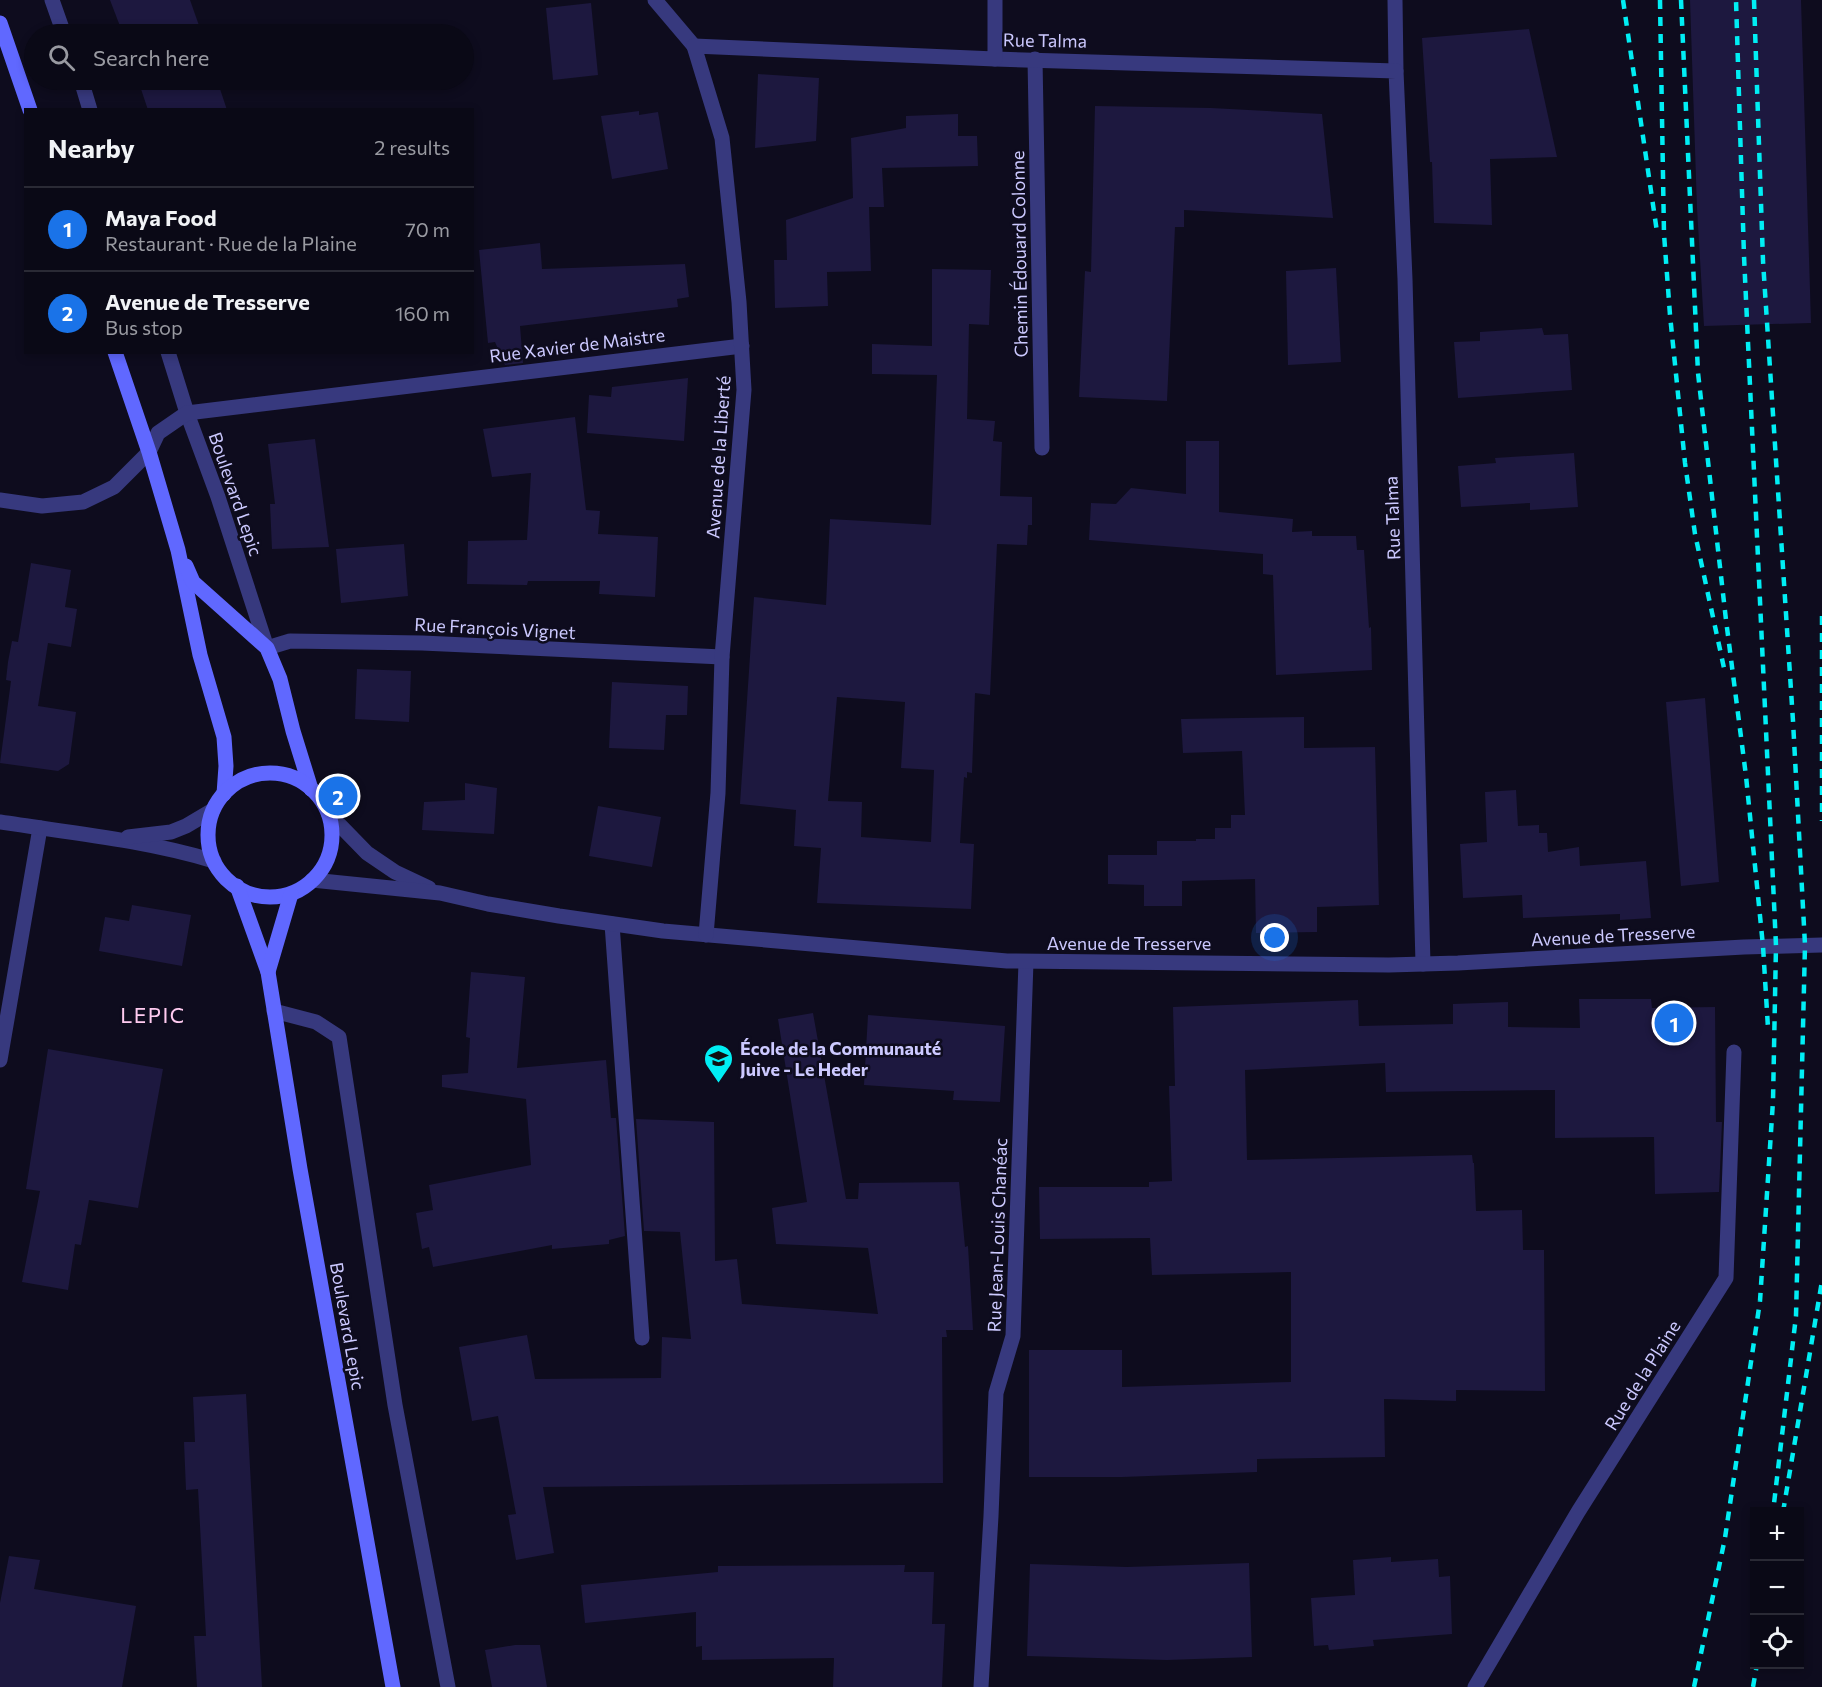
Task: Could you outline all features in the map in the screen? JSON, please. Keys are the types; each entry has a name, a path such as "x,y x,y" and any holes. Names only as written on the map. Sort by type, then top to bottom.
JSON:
{"main road":[{"path":"0,23 29,108"},
{"name":"Boulevard Lepic","path":"116,354 149,452 178,550 200,655 224,737 226,766 224,794"},
{"name":"Boulevard Lepic","path":"178,550 193,582 267,648 280,679 311,789"},
{"path":"274,773 294,778 311,789 321,800 328,813 332,831 330,849 324,866 312,880 291,894 255,895 237,886 222,874 214,861 209,844 209,826 213,810 224,794 236,783 254,775 274,773"},
{"name":"Boulevard Lepic","path":"237,886 268,972 393,1687"},
{"name":"Boulevard Lepic","path":"268,972 291,894"}],"street":[{"path":"52,0 60,24"},
{"name":"Avenue de la Liberté","path":"656,0 694,46 722,138 742,346 744,390 722,657 718,793 706,935"},
{"path":"995,0 995,59"},
{"name":"Rue Talma","path":"1395,0 1423,964"},
{"name":"Rue Talma","path":"694,46 995,59 1396,71"},
{"name":"Chemin Édouard Colonne","path":"1035,59 1042,448"},
{"path":"84,90 89,108"},
{"name":"Rue Xavier de Maistre","path":"0,500 42,506 83,502 114,487 149,452 158,433 187,412 742,346"},
{"name":"Boulevard Lepic","path":"169,354 267,648"},
{"name":"Rue François Vignet","path":"267,648 290,641 423,643 722,657"},
{"path":"119,838 171,832 213,810"},
{"name":"Avenue de Tresserve","path":"328,813 367,853 396,872 440,893"},
{"path":"0,822 119,838 214,861"},
{"path":"0,1060 40,828"},
{"name":"Avenue de Tresserve","path":"312,880 440,893 488,904 612,924 706,935 1026,962 1423,964 1822,945"},
{"path":"612,924 642,1338"},
{"name":"Rue Jean-Louis Chanéac","path":"981,1687 996,1393 1013,1336 1026,962"},
{"name":"Boulevard Lepic","path":"274,1011 316,1022 339,1038 393,1393 448,1687"},
{"name":"Rue de la Plaine","path":"1475,1687 1578,1512 1726,1278 1734,1052"}],"building":[{"path":"110,0 190,0 198,24 119,24"},
{"path":"1690,0 1801,0 1811,323 1704,326 1697,208"},
{"path":"591,3 598,75 553,80 546,8"},
{"path":"1529,29 1557,157 1490,159 1492,225 1434,223 1432,162 1430,162 1422,38"},
{"path":"758,74 819,78 816,141 755,148"},
{"path":"141,90 220,90 226,108 147,108"},
{"path":"1095,106 1211,108 1322,114 1333,218 1184,210 1184,227 1175,227 1167,401 1079,397 1085,271 1091,272"},
{"path":"639,111 639,115 658,112 668,169 612,179 601,116"},
{"path":"958,114 958,136 977,136 978,166 882,168 884,207 869,207 871,271 827,272 828,306 775,308 774,260 787,260 786,220 853,198 851,138 906,128 906,116"},
{"path":"540,243 542,269 685,264 689,297 677,299 678,307 520,326 523,363 505,365 495,342 488,343 479,250"},
{"path":"1336,268 1341,362 1288,365 1286,271"},
{"path":"932,269 991,270 989,325 969,324 967,419 995,421 993,441 1002,442 1000,496 1032,497 1032,525 1028,525 1027,545 997,544 990,695 975,693 972,773 967,772 967,778 964,777 960,843 974,844 971,909 817,903 821,848 794,846 796,810 740,804 754,597 826,605 830,519 931,525 937,375 872,374 872,344 932,346","holes":["837,697 905,702 901,768 934,770 931,842 861,837 862,802 828,801"]},
{"path":"1542,328 1544,335 1568,334 1572,390 1458,398 1454,342 1480,341 1480,332"},
{"path":"688,378 684,441 587,433 589,395 611,397 612,387"},
{"path":"575,417 586,510 600,511 598,534 658,537 655,597 599,594 600,581 528,581 527,585 467,584 468,541 527,540 531,473 492,477 483,429"},
{"path":"315,439 329,547 272,549 270,504 275,504 268,444"},
{"path":"1186,441 1219,441 1219,512 1293,519 1292,532 1312,531 1312,536 1356,536 1357,550 1364,550 1369,628 1371,627 1372,670 1276,675 1273,575 1263,574 1263,554 1089,540 1091,503 1116,504 1131,488 1186,494"},
{"path":"1574,453 1578,507 1530,510 1530,503 1461,507 1458,466 1496,463 1495,458"},
{"path":"404,544 408,596 341,603 336,549"},
{"path":"31,563 71,570 65,607 77,609 71,647 48,643 38,706 76,712 69,764 58,771 0,763 11,681 6,680 8,662 12,641 18,642"},
{"path":"357,669 411,671 409,722 355,719"},
{"path":"612,682 688,686 687,715 666,715 664,750 609,748"},
{"path":"1705,698 1719,882 1681,886 1666,702"},
{"path":"1304,717 1304,748 1375,747 1379,905 1317,907 1317,932 1256,933 1255,879 1182,881 1182,906 1144,906 1144,885 1108,884 1108,855 1157,855 1157,841 1215,839 1215,828 1231,828 1231,815 1245,815 1242,751 1183,753 1181,719"},
{"path":"465,783 497,788 494,834 422,830 424,802 465,800"},
{"path":"1516,790 1518,826 1539,825 1539,833 1547,833 1548,852 1579,847 1580,866 1646,861 1651,918 1620,920 1620,914 1523,918 1522,895 1463,898 1460,844 1487,842 1485,792"},
{"path":"598,806 661,817 652,867 589,856"},
{"path":"132,905 191,915 182,966 99,951 105,917 129,921"},
{"path":"471,972 525,977 517,1068 606,1060 611,1118 616,1118 625,1236 609,1240 609,1244 552,1249 552,1245 433,1267 429,1247 422,1249 416,1213 433,1210 429,1185 531,1165 526,1099 442,1087 442,1075 468,1073 470,1038 466,1037"},
{"path":"1579,999 1651,999 1652,1008 1715,1007 1716,1122 1722,1122 1719,1192 1655,1194 1654,1137 1555,1138 1555,1090 1386,1092 1385,1063 1245,1070 1247,1160 1472,1155 1476,1211 1522,1210 1523,1250 1544,1250 1545,1391 1456,1390 1456,1401 1384,1399 1385,1457 1257,1459 1257,1472 1122,1477 1029,1477 1029,1350 1122,1350 1122,1387 1291,1382 1291,1272 1152,1275 1150,1238 1040,1239 1039,1187 1149,1187 1149,1182 1172,1181 1169,1086 1175,1086 1173,1007 1358,1000 1359,1026 1453,1024 1453,1004 1508,1002 1508,1027 1580,1028"},
{"path":"813,1013 846,1199 858,1199 859,1183 959,1182 965,1247 968,1246 973,1330 946,1330 947,1337 942,1337 943,1483 543,1487 554,1553 516,1560 508,1515 516,1514 498,1416 472,1421 459,1347 527,1335 535,1379 661,1378 662,1337 691,1339 680,1232 644,1231 636,1119 714,1122 715,1261 737,1259 742,1304 878,1314 868,1248 776,1244 772,1208 807,1202 778,1019"},
{"path":"868,1015 1005,1026 1000,1102 953,1100 954,1091 864,1085"},
{"path":"48,1049 163,1069 138,1208 89,1200 81,1245 75,1244 68,1290 22,1282 40,1191 26,1189"},
{"path":"246,1394 262,1687 197,1687 194,1636 206,1636 198,1489 186,1490 184,1442 195,1442 193,1397"},
{"path":"9,1556 40,1560 34,1589 136,1606 122,1687 0,1687 0,1603"},
{"path":"1391,1557 1391,1562 1438,1559 1439,1577 1450,1576 1452,1634 1373,1640 1374,1646 1329,1650 1328,1645 1314,1646 1311,1598 1355,1595 1353,1560"},
{"path":"1249,1563 1252,1657 1167,1660 1027,1656 1030,1564 1127,1567"},
{"path":"905,1565 904,1572 934,1572 932,1624 945,1624 942,1687 833,1687 834,1658 702,1660 702,1646 696,1647 696,1612 585,1623 581,1585 718,1572 718,1566"},
{"path":"515,1645 540,1645 547,1687 492,1687 485,1650"}],"railway":[{"path":"1623,0 1657,232"},
{"path":"1660,0 1664,234 1670,315 1685,463 1695,534 1724,668"},
{"path":"1681,0 1698,373 1746,776 1763,946 1768,1028"},
{"path":"1694,1687 1725,1538 1760,1301 1773,1101 1776,946 1744,256 1736,0"},
{"path":"1754,0 1763,261 1805,945 1796,1316 1774,1507"},
{"path":"1822,616 1822,821"},
{"path":"1784,1507 1822,1281"},
{"path":"1753,1687 1756,1669"}],"place":[{"name":"Avenue de Tresserve","path":"338,796"},
{"name":"Maya Food","path":"1674,1023"},
{"name":"École de la Communauté Juive - Le Heder","path":"719,1084"}],"district":[{"name":"LEPIC","path":"153,1014"}]}
